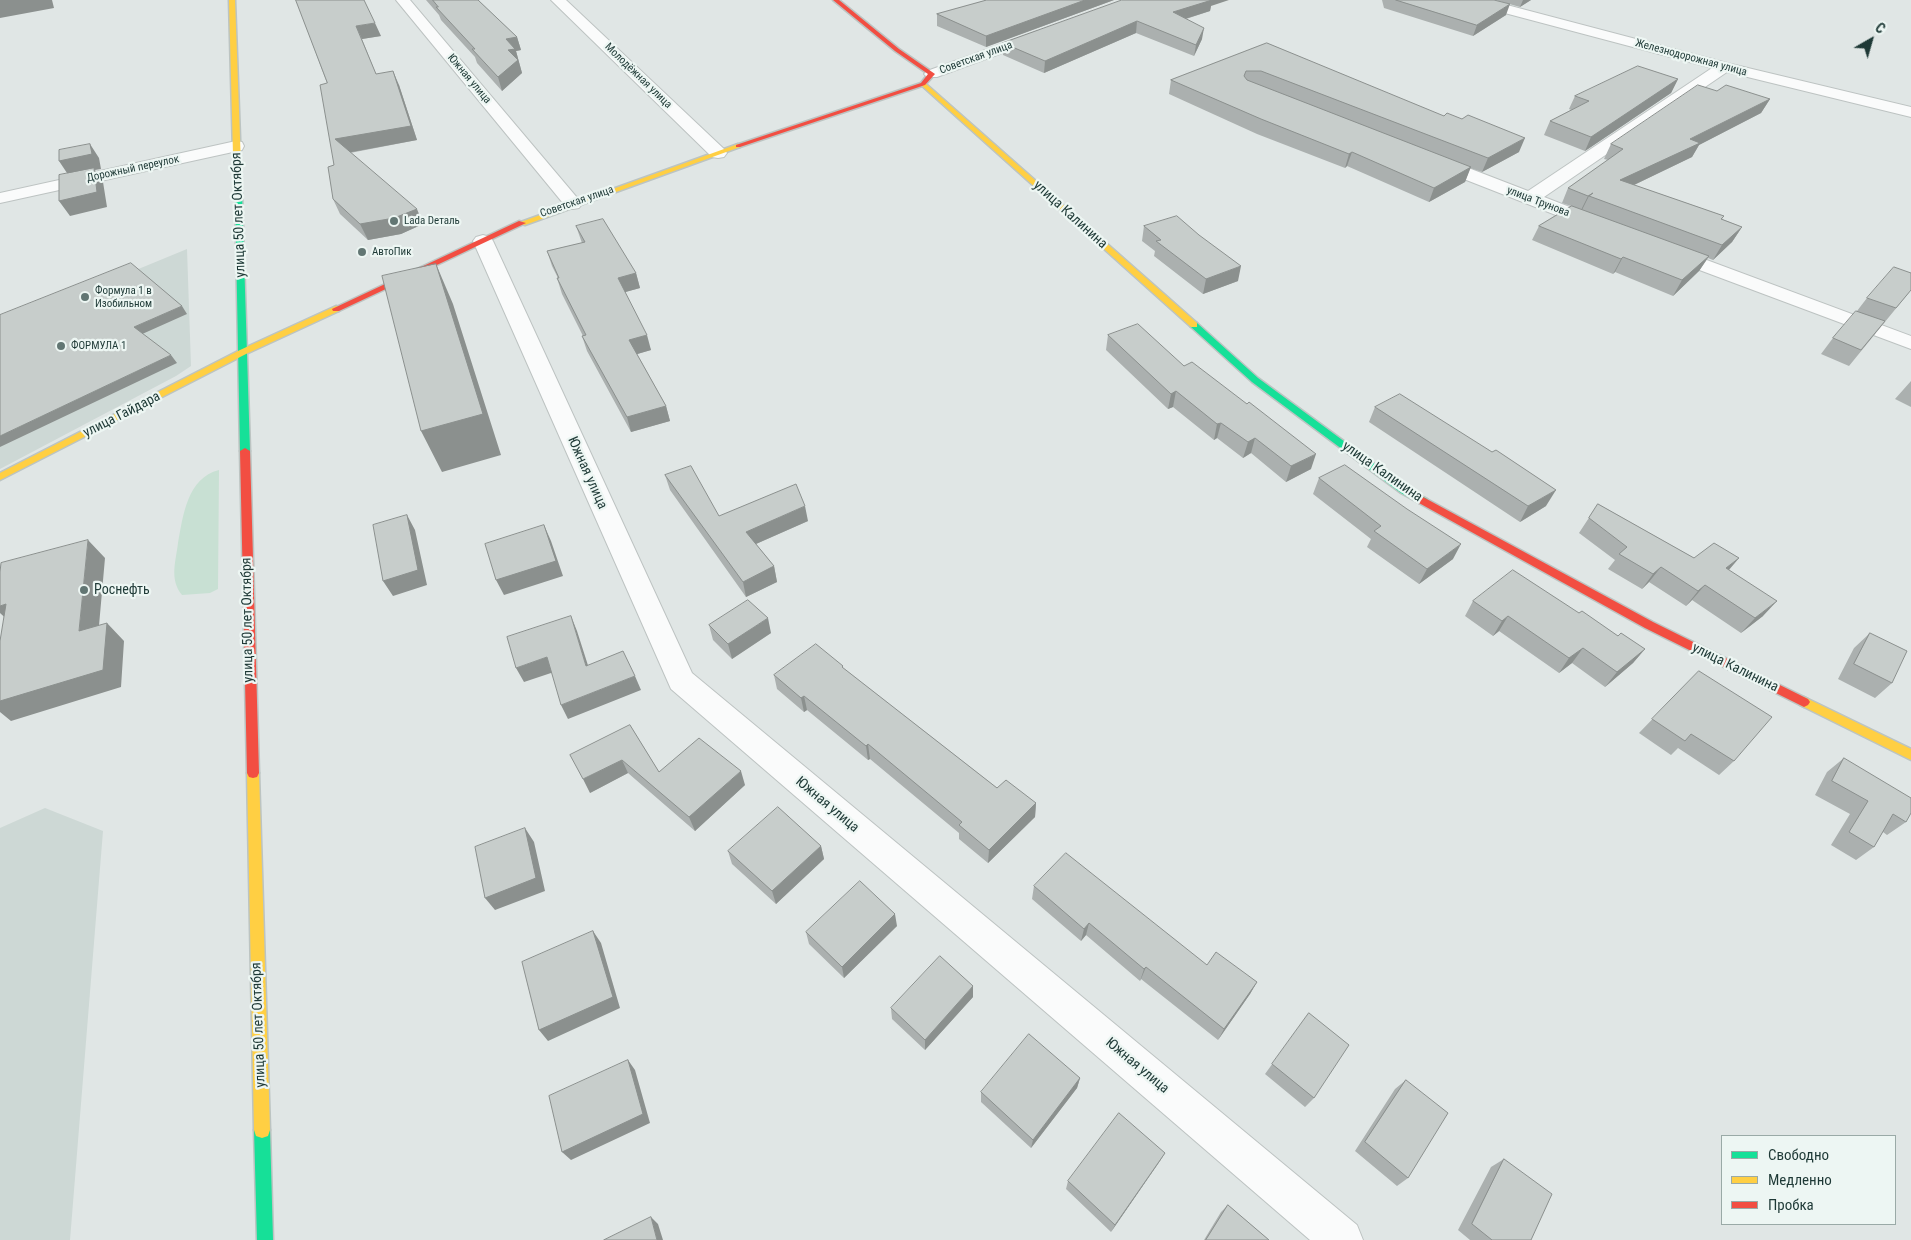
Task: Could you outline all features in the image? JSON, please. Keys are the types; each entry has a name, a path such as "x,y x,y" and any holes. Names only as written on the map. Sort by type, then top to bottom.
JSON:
{"street":[{"name":"улица 50 лет Октября","path":"232,0 243,352 249,672 265,1240"},
{"name":"Южная улица","path":"403,0 573,204"},
{"name":"Молодёжная улица","path":"558,0 718,153"},
{"name":"улица Калинина","path":"836,0 897,50 1255,380 1405,491 1649,625 1911,755"},
{"name":"Железнодорожная улица","path":"1472,0 1724,67 1911,112"},
{"name":"Советская улица","path":"243,352 532,218 928,79 1050,30"},
{"path":"1530,199 1724,67"},
{"name":"Дорожный переулок","path":"0,198 236,146"},
{"name":"улица Трунова","path":"1418,155 1613,231"},
{"name":"Южная улица","path":"483,241 681,681 1342,1240"},
{"path":"1650,245 1911,344"},
{"name":"улица Гайдара","path":"0,477 243,352"}],"shaded area":[{"path":"187,249 191,366 176,376 0,469 0,326"},
{"path":"45,808 103,831 70,1240 0,1240 0,828"}],"green space":[{"path":"219,470 218,589 210,593 182,595 176,583 174,570 182,521 188,499 200,481 208,474"}],"building":[{"path":"296,0 364,0 375,23 356,26 376,74 393,71 411,126 335,139 417,209 394,218 360,224 333,199 328,167 334,165 320,85 327,83"},
{"path":"433,0 478,0 517,37 506,39 515,49 508,50 518,60 498,77 436,7 438,7"},
{"path":"987,0 1085,0 986,36 937,14"},
{"path":"1122,0 1212,0 1173,12 1204,28 1196,45 1137,21 1045,61 1003,43"},
{"path":"1396,0 1494,0 1510,4 1477,25"},
{"path":"1267,43 1444,116 1447,113 1462,119 1468,115 1525,138 1488,158 1261,71 1246,71 1244,76 1247,80 1471,167 1434,188 1352,152 1349,154 1261,119 1171,80"},
{"path":"1638,66 1678,79 1591,137 1550,121 1589,101 1575,96"},
{"path":"1698,85 1717,91 1726,85 1770,99 1690,139 1700,143 1620,180 1724,216 1721,219 1742,227 1722,245 1589,196 1593,193 1588,196 1568,188 1623,149 1611,144"},
{"path":"90,144 92,154 59,161 59,150"},
{"path":"94,168 97,192 59,201 59,175"},
{"path":"1572,206 1709,256 1682,280 1623,257 1621,259 1539,226"},
{"path":"1177,216 1241,266 1206,279 1156,241 1161,240 1144,226"},
{"path":"603,219 636,273 618,278 647,335 629,340 666,406 627,417 582,336 586,335 557,278 559,278 547,251 585,242 576,226"},
{"path":"131,263 182,306 134,327 171,355 0,436 0,315"},
{"path":"436,264 483,414 421,431 382,276"},
{"path":"1894,267 1911,273 1911,290 1896,308 1867,298"},
{"path":"1856,311 1885,321 1861,350 1833,338"},
{"path":"1138,324 1184,366 1192,362 1247,404 1249,402 1316,454 1291,466 1255,438 1248,442 1221,423 1217,424 1176,391 1171,394 1108,335"},
{"path":"1400,394 1492,452 1496,450 1556,490 1528,506 1375,407"},
{"path":"1345,465 1461,544 1427,569 1374,531 1381,526 1319,478"},
{"path":"691,466 719,516 796,484 805,506 746,532 774,566 743,582 665,475"},
{"path":"1598,504 1694,558 1714,543 1739,558 1726,568 1777,601 1755,618 1705,585 1698,591 1661,567 1653,574 1619,554 1627,547 1589,518"},
{"path":"407,515 418,570 383,581 373,525"},
{"path":"544,525 556,561 496,580 485,544"},
{"path":"88,540 79,631 107,623 103,670 0,701 0,641 6,604 0,606 1,563"},
{"path":"1513,570 1579,613 1582,611 1618,636 1621,633 1645,649 1617,672 1583,648 1569,658 1508,616 1502,621 1473,601"},
{"path":"748,600 768,618 728,644 709,625"},
{"path":"571,616 586,666 623,651 635,676 561,705 547,657 516,668 507,637"},
{"path":"1870,633 1907,651 1892,683 1854,664"},
{"path":"816,644 842,667 997,788 1006,780 1036,803 989,850 959,825 962,822 868,744 866,746 804,696 801,698 774,675"},
{"path":"1699,671 1772,717 1734,761 1691,734 1685,741 1652,719"},
{"path":"630,725 659,772 699,738 741,771 689,817 622,760 583,779 570,755"},
{"path":"1844,758 1911,798 1911,813 1906,822 1893,814 1874,847 1849,832 1868,801 1832,781"},
{"path":"778,807 821,846 772,891 728,851"},
{"path":"525,828 536,878 485,898 475,847"},
{"path":"1066,853 1207,965 1216,952 1257,982 1224,1029 1146,967 1144,969 1089,923 1084,929 1034,886"},
{"path":"860,881 895,914 842,967 806,932"},
{"path":"593,931 613,997 539,1030 522,962"},
{"path":"940,956 973,986 925,1040 891,1008"},
{"path":"1309,1013 1349,1045 1314,1098 1272,1064"},
{"path":"1029,1034 1080,1078 1033,1140 981,1092"},
{"path":"628,1060 643,1114 562,1152 549,1096"},
{"path":"1406,1080 1448,1113 1408,1178 1365,1142"},
{"path":"1119,1113 1165,1153 1115,1225 1068,1181"},
{"path":"1504,1159 1552,1194 1531,1240 1492,1240 1472,1224"},
{"path":"1228,1205 1269,1240 1206,1240"},
{"path":"651,1217 657,1240 604,1240"}],"traffic: fast":[{"path":"238,193 245,451"},
{"path":"1194,325 1255,380 1405,491 1423,501"},
{"path":"262,1130 265,1240"}],"traffic: slow":[{"path":"232,0 238,193"},
{"path":"923,84 1194,325"},
{"path":"522,223 738,146"},
{"path":"0,477 243,352 336,309"},
{"path":"1804,702 1911,755"},
{"path":"253,773 262,1130"}],"traffic: jam":[{"path":"836,0 897,50 932,74 923,84"},
{"path":"738,146 923,84"},
{"path":"336,309 522,223"},
{"path":"245,451 253,773"},
{"path":"1423,501 1649,625 1804,702"}],"place":[{"name":"Lada Dеталь","path":"394,221"},
{"name":"АвтоПик","path":"362,252"},
{"name":"Формула 1 в Изобильном","path":"85,297"},
{"name":"ФОРМУЛА 1","path":"61,346"},
{"name":"Роснефть","path":"84,590"}]}
